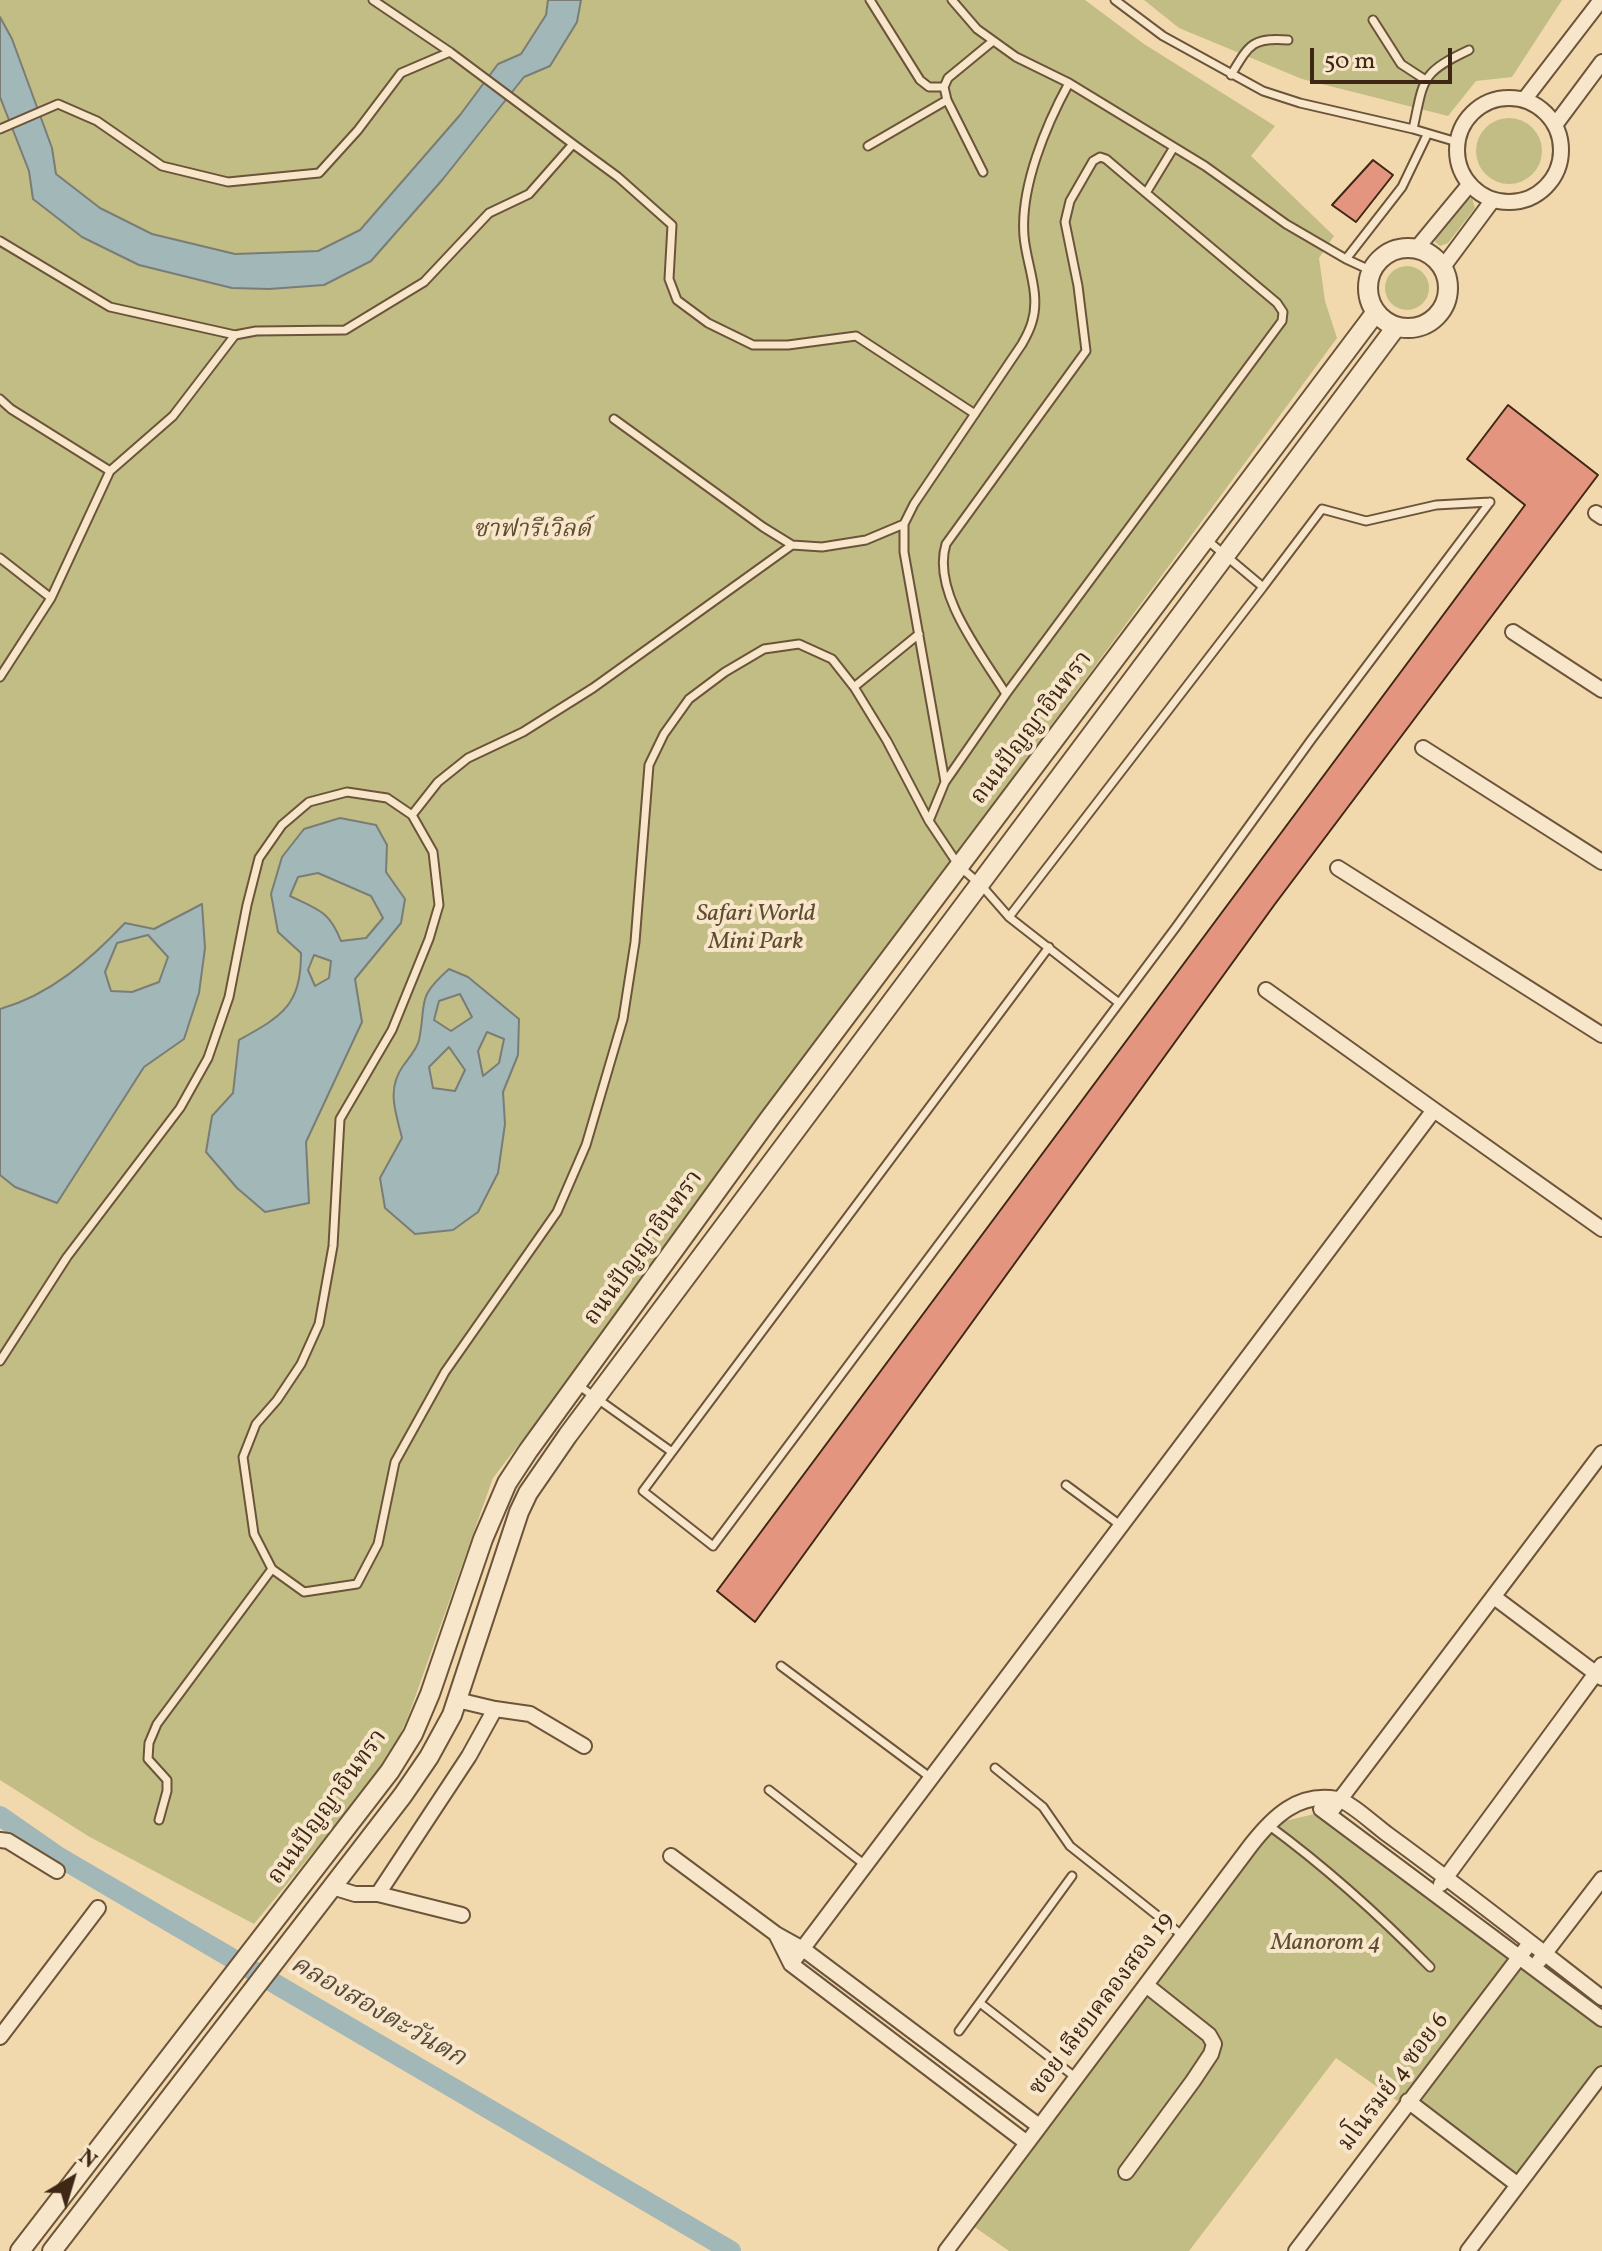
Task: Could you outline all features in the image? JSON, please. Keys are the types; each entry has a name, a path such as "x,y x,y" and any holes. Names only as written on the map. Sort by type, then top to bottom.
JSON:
{"street":[{"path":"1524,100 1601,0"},
{"path":"1555,125 1602,62"},
{"path":"1502,98 1524,100 1542,109 1555,125 1562,145 1560,166 1550,184 1533,197 1513,203 1492,201 1469,185 1458,165 1457,142 1464,121 1481,105 1502,98"},
{"path":"1417,248 1469,185"},
{"path":"1443,267 1492,201"},
{"path":"1402,248 1417,248 1431,255 1443,267 1449,282 1448,298 1441,313 1428,324 1413,328 1396,327 1376,312 1368,296 1368,279 1376,263 1387,253 1402,248"},
{"name":"ถนนปัญญาอินทรา","path":"20,2251 390,1771 413,1734 430,1694 483,1539 507,1483 575,1384 769,1119 1376,312"},
{"name":"ถนนปัญญาอินทรา","path":"52,2251 429,1757 457,1700 519,1512 528,1493 595,1396 981,885 1396,327"},
{"path":"1513,632 1602,690"},
{"path":"1423,748 1602,862"},
{"path":"1338,868 1602,1035"},
{"path":"1266,990 1602,1229"},
{"path":"791,1964 1434,1110"},
{"path":"1329,1814 1602,1453"},
{"path":"1435,1893 1600,1672 1494,1597"},
{"path":"457,1700 530,1714 584,1746"},
{"path":"378,1894 462,1767 495,1709"},
{"path":"1340,1799 1602,1998"},
{"name":"ซอย เลียบคลองสอง 19","path":"946,2251 1267,1824 1282,1810 1307,1800 1340,1799"},
{"path":"1307,1800 1602,2019"},
{"path":"0,1840 8,1841 57,1871"},
{"path":"671,1856 776,1934 803,1949 1039,2126"},
{"path":"1534,1968 1602,1879"},
{"path":"332,1887 355,1894 378,1894 462,1915"},
{"path":"0,2037 98,1908"},
{"path":"776,1934 791,1964 1027,2143"},
{"name":"มโนรมย์ 4 ซอย 6","path":"1296,2251 1530,1943"},
{"path":"249,1955 268,1970"},
{"path":"1126,2172 1193,2081 1214,2044 1209,2035 1146,1985"},
{"path":"1468,2251 1602,2074"},
{"path":"1408,2101 1518,2185"}],"lane":[{"path":"373,0 450,52 618,177 672,225 669,279 677,300 708,323 753,345 788,345 856,336 975,414"},
{"path":"870,0 920,80 929,87 944,87"},
{"path":"952,0 977,29 1016,57 1069,83 1174,147 1286,224 1372,271"},
{"path":"1115,0 1163,36 1263,91 1457,142"},
{"path":"1373,20 1401,64 1424,79"},
{"path":"1231,75 1246,50 1256,42 1267,38 1288,40"},
{"path":"983,172 947,100 944,87 948,78 993,41"},
{"path":"1413,129 1424,79 1444,61 1469,50"},
{"path":"2,128 58,104 97,121 162,166 228,182 319,173 358,130 401,73 450,52"},
{"path":"945,782 904,552 904,524 914,504 1022,344 1034,319 1033,281 1024,236 1025,205 1053,113 1069,83"},
{"path":"868,146 947,100"},
{"path":"1346,259 1402,187 1427,135"},
{"path":"0,241 110,307 235,335 256,331 345,330 424,282 489,213 529,194 573,144"},
{"path":"1146,193 1174,147"},
{"path":"929,821 945,782 1006,694 1282,321 1283,312 1277,303 1100,157 1093,161 1070,201 1065,222 1078,286 1086,351 946,544 944,552 943,564 954,610 1006,694"},
{"path":"0,677 51,598 110,471 173,416 235,335"},
{"path":"0,399 110,471"},
{"path":"614,419 792,545 822,547 866,540 904,524"},
{"path":"1009,917 1322,509 1366,521 1436,505 1490,502 713,1546 643,1491 1049,947"},
{"path":"1206,540 1263,587"},
{"path":"412,815 438,782 468,758 523,732 593,688 792,545"},
{"path":"0,558 51,598"},
{"path":"854,687 919,634"},
{"path":"0,1361 67,1257 180,1108 208,1058 229,997 259,858 282,825 309,802 347,792 387,798 412,815 433,852 439,905 429,939 392,1030 340,1119 333,1246 319,1324 301,1364 256,1424 243,1457 254,1534 272,1569 304,1592 357,1584 378,1544 395,1462 445,1372 557,1212 586,1145 623,1019 635,942 649,765 664,734 689,699 725,672 764,649 799,644 832,659 854,687 887,741 929,821 959,866 981,885 1009,917 1119,1003"},
{"path":"575,1384 672,1452"},
{"path":"1066,1485 1122,1527"},
{"path":"159,1820 167,1780 148,1759 149,1743 157,1724 272,1569"},
{"path":"781,1666 931,1778"},
{"path":"995,1768 1043,1807 1070,1846 1183,1936"},
{"path":"769,1790 867,1866"},
{"path":"1267,1824 1328,1869 1430,1967"},
{"path":"959,2031 1072,1876"},
{"path":"980,2003 1075,2077"}],"green space":[{"name":"ซาฟารีเวิลด์","path":"0,0 1085,0 1144,44 1275,126 1251,156 1334,236 1319,258 1325,301 1337,338 493,1478 408,1717 388,1761 254,1924 88,1836 0,1780"},
{"path":"1144,0 1562,0 1512,77 1476,81 1448,116 1302,79 1179,28"},
{"path":"1503,118 1515,118 1527,123 1537,133 1542,151 1540,164 1527,179 1515,184 1503,184 1491,179 1481,169 1476,157 1476,145 1481,133 1491,123"},
{"path":"1472,198 1475,208 1448,243 1440,246 1435,242 1437,234 1465,200"},
{"path":"1407,266 1422,273 1429,288 1422,303 1407,310 1392,303 1385,288 1392,273"},
{"name":"Manorom 4","path":"1336,1809 1602,2009 1602,2070 1512,2181 1336,2058 1189,2251 1009,2251 973,2226 1276,1823"}],"shaded area":[{"path":"548,0 581,0 577,22 550,66 524,77 443,179 371,261 324,285 232,288 139,265 82,237 33,199 29,171 0,97 0,17 12,39 52,148 56,174 100,208 152,234 235,254 318,251 360,230 460,115 498,64 521,54 546,15"},
{"path":"340,818 376,825 387,845 386,872 405,899 401,923 355,979 362,1022 306,1142 309,1203 265,1212 237,1188 206,1152 212,1116 233,1093 239,1040 278,1016 293,997 297,986 301,953 278,932 271,894 282,857 304,829","holes":["318,873 371,896 383,918 366,938 341,941 322,912 290,896 298,877","314,955 331,961 329,978 315,986 308,970"]},
{"path":"202,904 205,948 199,993 184,1039 144,1067 57,1203 15,1187 0,1175 0,1009 36,995 68,975 125,923 154,929","holes":["148,935 168,957 159,982 132,992 111,991 105,972 117,943"]},
{"path":"449,969 468,977 519,1019 518,1055 503,1092 505,1124 498,1173 478,1212 453,1230 415,1234 385,1208 380,1178 402,1138 395,1111 395,1084 418,1043 424,1002 438,979","holes":["460,994 472,1017 451,1031 434,1020 439,1001","487,1032 504,1039 499,1063 483,1076 478,1051","449,1047 465,1070 455,1091 433,1088 429,1067"]}],"building":[{"path":"1373,160 1393,175 1356,222 1332,205"},
{"path":"1508,405 1598,475 1275,904 755,1622 717,1591 1525,505 1467,459"}],"waterway":[{"name":"คลองสองตะวันตก","path":"0,1816 59,1857 731,2251"}],"park label":[{"name":"Safari World Mini Park","path":"756,930"}]}
